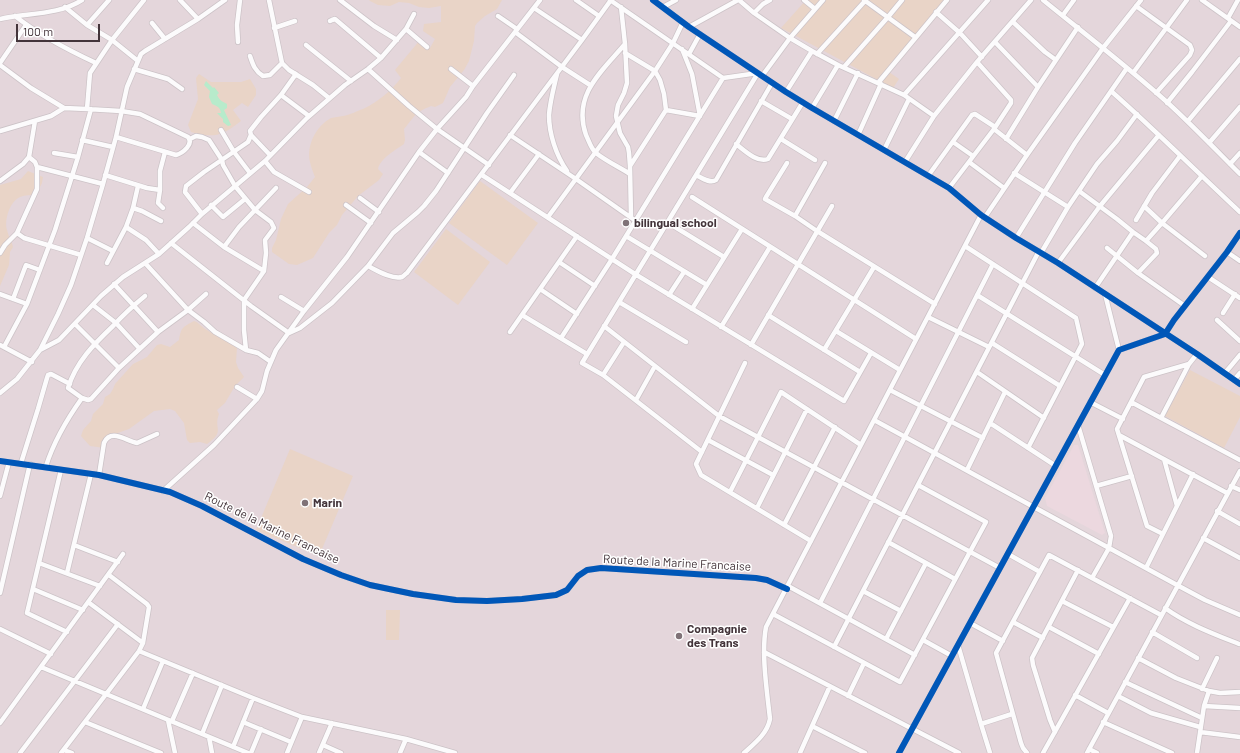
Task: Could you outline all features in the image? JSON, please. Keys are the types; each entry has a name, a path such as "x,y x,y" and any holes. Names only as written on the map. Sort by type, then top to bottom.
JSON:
{"street":[{"path":"0,19 52,11 76,4 82,0"},
{"path":"87,25 109,0"},
{"path":"32,362 2,346 27,304 55,230 73,176 89,109 88,77 112,40 144,0"},
{"path":"180,0 198,19"},
{"path":"238,42 237,25 240,0"},
{"path":"269,0 282,63 329,98"},
{"path":"340,0 374,26 397,40"},
{"path":"163,491 214,445 257,399 262,391 276,350 304,311 347,257 419,152 437,129 466,97 540,0"},
{"path":"576,0 599,16"},
{"path":"368,266 396,277 402,277 407,273 482,175 610,0 723,78 758,73"},
{"path":"653,0 700,34 786,92 949,188 983,216 1058,263 1240,384"},
{"path":"663,7 676,0"},
{"path":"689,26 738,0 790,38 817,54 904,95 934,116"},
{"path":"754,13 770,0"},
{"path":"804,0 815,9"},
{"path":"762,76 790,38 823,0"},
{"path":"817,54 865,0 915,37"},
{"path":"844,67 902,0"},
{"path":"858,135 879,84 915,37 947,0"},
{"path":"904,95 988,0"},
{"path":"905,162 934,116 977,62 1031,0"},
{"path":"1043,0 1167,102 1188,121 1240,174"},
{"path":"1062,15 1074,0"},
{"path":"744,753 765,733 770,719 764,652 766,627 788,588 965,246 983,216 1103,48 1141,0"},
{"path":"1133,73 1187,0"},
{"path":"1202,0 1240,27"},
{"path":"1167,102 1192,72 1230,19 1238,0"},
{"path":"0,392 17,379 40,350 71,285 87,238 114,147 127,87 138,61 145,51 198,19 222,1"},
{"path":"1136,6 1190,45 1192,50 1156,93"},
{"path":"65,7 87,25 112,40 138,61"},
{"path":"621,7 627,83 618,105 616,116 620,133 628,147 633,219"},
{"path":"534,8 582,40"},
{"path":"936,12 960,33 982,57"},
{"path":"40,350 56,342 114,284 159,254 211,205 265,161 309,116 329,98 381,58 406,29 414,14"},
{"path":"15,16 26,25 64,47 96,63"},
{"path":"498,16 562,66 590,85"},
{"path":"330,21 335,20 381,58"},
{"path":"274,28 295,21"},
{"path":"548,217 654,71 673,43 683,22"},
{"path":"1013,22 1045,52 1056,60"},
{"path":"152,23 165,39"},
{"path":"26,25 0,64 31,88 64,108 121,111 140,114 190,139"},
{"path":"1006,139 1038,87 1078,28"},
{"path":"406,29 427,47"},
{"path":"689,54 700,34"},
{"path":"995,42 1038,87"},
{"path":"625,44 590,85 585,96 583,118 585,131 595,153 630,174"},
{"path":"306,45 351,82"},
{"path":"682,49 692,74 700,116"},
{"path":"786,92 812,51"},
{"path":"625,53 654,71 660,80 666,110 630,166"},
{"path":"250,56 253,66 264,76 270,75 282,63"},
{"path":"1188,121 1240,59"},
{"path":"949,188 1010,106 1011,100 977,62"},
{"path":"812,108 838,65"},
{"path":"1016,238 1075,143 1127,68"},
{"path":"134,69 168,79 182,89"},
{"path":"368,69 437,129 489,165"},
{"path":"451,70 473,86"},
{"path":"557,73 549,113 550,129 562,164 569,174"},
{"path":"702,452 603,375 582,363 758,73"},
{"path":"834,121 858,73"},
{"path":"202,214 185,192 186,186 248,142 251,135 250,131 261,116 281,95 296,74"},
{"path":"289,333 300,328 332,303 368,266 393,233 424,206 514,75"},
{"path":"561,338 626,236 633,219 723,78"},
{"path":"696,175 710,182 716,180 772,83"},
{"path":"1111,90 1240,212"},
{"path":"281,95 309,116"},
{"path":"884,150 909,99"},
{"path":"761,101 792,119"},
{"path":"736,144 760,160 764,161 768,159 802,102"},
{"path":"1209,143 1240,107"},
{"path":"0,131 51,116 64,108"},
{"path":"666,110 700,116"},
{"path":"928,176 972,115 975,114 1027,155"},
{"path":"834,647 1022,283 1068,206 1097,164 1120,138 1137,114"},
{"path":"0,181 24,164 28,157 35,121"},
{"path":"221,130 234,152 250,173"},
{"path":"251,135 270,155"},
{"path":"510,135 633,219"},
{"path":"1058,263 1100,206 1159,135"},
{"path":"116,138 176,155 190,143 190,139 196,136 209,140 222,160 235,186 255,210 271,222 274,228 265,240 266,253 264,271 244,300 246,350"},
{"path":"781,138 815,160"},
{"path":"82,140 114,147"},
{"path":"953,142 973,156"},
{"path":"163,208 158,203 160,171 165,152"},
{"path":"419,152 448,173"},
{"path":"54,153 78,157"},
{"path":"1230,164 1240,153"},
{"path":"510,193 539,154"},
{"path":"1136,220 1152,193 1180,156"},
{"path":"0,253 16,233 37,189 37,167 35,162 28,157"},
{"path":"265,161 274,172 309,192"},
{"path":"969,162 1004,188"},
{"path":"787,163 765,199 795,216 817,232 935,304"},
{"path":"795,216 825,163"},
{"path":"37,167 103,184"},
{"path":"1014,173 1068,206"},
{"path":"105,175 138,186 160,190"},
{"path":"482,175 635,274 844,401 871,353"},
{"path":"1146,241 1202,176"},
{"path":"107,263 126,227 133,208 138,186"},
{"path":"224,247 255,210 276,188"},
{"path":"1079,192 1100,206 1156,249 1158,252 1138,273"},
{"path":"692,197 916,339"},
{"path":"360,198 379,212"},
{"path":"211,205 223,217 245,199"},
{"path":"346,205 371,223"},
{"path":"751,345 832,206"},
{"path":"1144,206 1162,224 1206,256"},
{"path":"133,208 161,221"},
{"path":"193,223 224,247 264,271"},
{"path":"126,227 146,240 159,254"},
{"path":"675,227 724,257"},
{"path":"692,309 742,229"},
{"path":"1095,288 1133,232"},
{"path":"16,233 24,238 81,255"},
{"path":"900,753 1119,350 1165,334 1240,233"},
{"path":"510,332 576,236"},
{"path":"626,236 707,285"},
{"path":"87,238 113,251"},
{"path":"171,243 289,333"},
{"path":"965,246 1076,318 1082,344 1028,448"},
{"path":"722,327 770,247"},
{"path":"1107,248 1138,273 1185,306"},
{"path":"1227,252 1240,261"},
{"path":"145,262 188,310 216,332 246,350 258,353 271,362"},
{"path":"559,262 595,286"},
{"path":"820,603 993,264"},
{"path":"12,299 26,265 40,270"},
{"path":"824,350 874,267"},
{"path":"669,295 684,272"},
{"path":"1208,277 1240,298"},
{"path":"114,284 158,332"},
{"path":"540,288 577,314"},
{"path":"0,294 27,304"},
{"path":"145,296 95,344 78,364 68,388 82,398 88,400 91,399 119,368 140,348 206,294"},
{"path":"1105,294 1119,350"},
{"path":"1223,313 1235,294"},
{"path":"977,295 1105,375"},
{"path":"281,297 304,311"},
{"path":"619,302 686,342"},
{"path":"93,305 116,323 140,348"},
{"path":"522,315 587,354"},
{"path":"768,315 860,372"},
{"path":"928,317 991,345 1060,386"},
{"path":"1217,320 1240,341"},
{"path":"75,324 119,368"},
{"path":"604,326 719,416 1000,568"},
{"path":"836,331 900,370"},
{"path":"603,375 624,342"},
{"path":"1161,418 1189,364 1197,354"},
{"path":"1225,373 1240,355"},
{"path":"745,362 696,464 701,474 811,541"},
{"path":"1163,534 1147,526 1117,429 1144,377 1189,364"},
{"path":"636,400 655,366"},
{"path":"977,372 1044,418"},
{"path":"1234,380 1240,373"},
{"path":"21,463 48,375 51,374 70,384"},
{"path":"237,387 257,399"},
{"path":"890,390 983,438"},
{"path":"730,492 781,392 862,445"},
{"path":"967,470 1005,392"},
{"path":"46,466 63,427 82,398"},
{"path":"1090,402 1122,419"},
{"path":"1131,402 1240,460"},
{"path":"757,508 807,409"},
{"path":"874,420 1205,600 1240,614"},
{"path":"990,423 1056,466"},
{"path":"1078,425 1111,536 1109,548 1092,578"},
{"path":"784,525 835,427"},
{"path":"99,475 104,443 107,439 116,435 137,443 157,434"},
{"path":"1119,434 1227,493"},
{"path":"708,440 773,475"},
{"path":"1164,459 1177,506"},
{"name":"Route de la Marine Francaise","path":"0,461 46,466 61,470 99,475 170,492 202,506 303,559 370,585 413,594 456,600 487,601 556,595 567,590 578,576 587,570 601,568 756,578 767,580 788,588 820,603 915,655"},
{"path":"0,496 10,462"},
{"path":"0,593 30,464"},
{"path":"61,470 27,613 67,632"},
{"path":"1097,753 1088,751 1240,471"},
{"path":"67,573 91,474"},
{"path":"1146,568 1193,474"},
{"path":"1096,486 1132,476"},
{"path":"773,614 900,682 986,522 918,485"},
{"path":"1231,486 1240,490"},
{"path":"1218,511 1240,524"},
{"path":"1203,538 1240,558"},
{"path":"888,542 955,579"},
{"path":"74,545 118,562"},
{"path":"0,723 123,554"},
{"path":"1008,554 1040,572"},
{"path":"1027,753 1021,743 1012,714 996,653 1049,555 1161,615"},
{"path":"39,563 100,586"},
{"path":"886,639 926,563"},
{"path":"1055,732 1050,720 1032,658 1078,570"},
{"path":"72,753 62,751 139,651 143,642 149,607 109,574"},
{"path":"33,590 83,610"},
{"path":"863,591 901,611"},
{"path":"1043,753 1130,598"},
{"path":"1062,601 1113,627"},
{"path":"88,602 143,642"},
{"path":"1165,608 1208,631 1239,644"},
{"path":"1013,622 1043,638"},
{"path":"970,623 1003,641"},
{"path":"20,753 118,624"},
{"path":"1049,627 1098,654"},
{"path":"0,629 51,654"},
{"path":"1152,632 1197,658"},
{"path":"923,640 952,656"},
{"path":"958,646 980,724 990,753"},
{"path":"139,651 302,717 406,739 439,751 455,753"},
{"path":"764,652 913,729 953,752 959,753"},
{"path":"1138,658 1176,678 1202,689 1220,692 1240,692"},
{"path":"1202,689 1217,658"},
{"path":"143,709 164,661"},
{"path":"848,696 864,663"},
{"path":"41,667 247,753 261,729"},
{"path":"175,753 170,721 193,673"},
{"path":"1125,682 1202,718"},
{"path":"202,734 222,685"},
{"path":"800,753 830,686"},
{"path":"1197,753 1204,706 1209,691"},
{"path":"1075,695 1108,713"},
{"path":"1118,696 1151,714 1200,730 1240,737"},
{"path":"233,747 253,698"},
{"path":"1204,706 1240,708"},
{"path":"980,724 1012,714"},
{"path":"287,753 302,717"},
{"path":"85,722 161,753"},
{"path":"243,722 291,742"},
{"path":"1103,722 1172,753"},
{"path":"319,753 332,723"},
{"path":"812,726 865,753"},
{"path":"209,737 212,753"},
{"path":"400,753 406,739"},
{"path":"323,745 341,753"},
{"path":"849,753 853,747"}],"shaded area":[{"path":"0,0 1240,0 1240,753 0,753"},
{"path":"369,0 502,0 497,9 485,16 475,26 474,41 469,61 464,70 450,87 443,103 435,107 431,106 416,114 404,129 404,144 388,155 379,165 378,169 383,174 379,180 358,196 342,215 337,225 329,233 313,258 297,265 289,264 272,252 272,248 276,240 281,219 288,204 307,187 315,177 309,156 309,150 313,137 321,126 331,118 348,115 363,109 379,100 389,92 401,78 395,70 420,40 430,48 435,39 423,31 424,24 441,22 441,6 429,8 399,2 390,6 378,5"},
{"path":"806,0 949,0 889,72 899,79 893,88 781,28"},
{"path":"199,74 211,82 241,82 250,79 256,89 256,95 248,107 242,103 233,110 241,121 229,130 213,135 191,132 188,125 198,99 196,78"},
{"path":"206,81 219,93 217,95 220,100 227,104 227,108 224,110 231,125 228,126 223,122 223,119 217,113 221,113 220,109 212,104 209,97 210,91 204,85"},
{"path":"28,171 43,177 42,183 36,195 26,195 16,199 9,211 6,226 13,247 10,252 9,265 0,286 0,185 21,179"},
{"path":"480,181 538,223 507,265 449,223"},
{"path":"446,229 490,262 458,305 414,272"},
{"path":"194,321 237,348 236,362 244,377 235,386 225,403 217,410 219,414 217,423 218,433 213,440 207,444 200,442 190,443 187,440 184,423 175,411 170,409 154,411 129,429 109,436 104,448 90,446 81,436 83,430 91,421 93,414 103,404 105,397 110,394 115,384 133,364 147,357 157,345 161,344 170,347 179,340 183,328"},
{"path":"1190,370 1240,396 1240,417 1224,448 1165,416"},
{"path":"1074,445 1078,445 1105,533 1102,535 1047,506 1045,498"},
{"name":"Marin","path":"290,449 353,476 319,556 256,530"},
{"path":"386,610 400,610 399,640 386,640"}],"cycle path":[{"path":"653,0 689,27 786,92 949,188 981,215 1058,263 1240,384"},
{"path":"899,753 1119,350 1165,334 1240,233"},
{"path":"0,461 99,475 170,492 202,506 303,559 341,575 370,585 413,594 456,600 487,601 556,595 567,590 578,576 587,570 601,568 756,578 767,580 787,589"}],"place":[{"name":"bilingual school","path":"626,223"},
{"name":"Marin","path":"305,503"},
{"name":"Compagnie des Trans","path":"679,636"}]}
